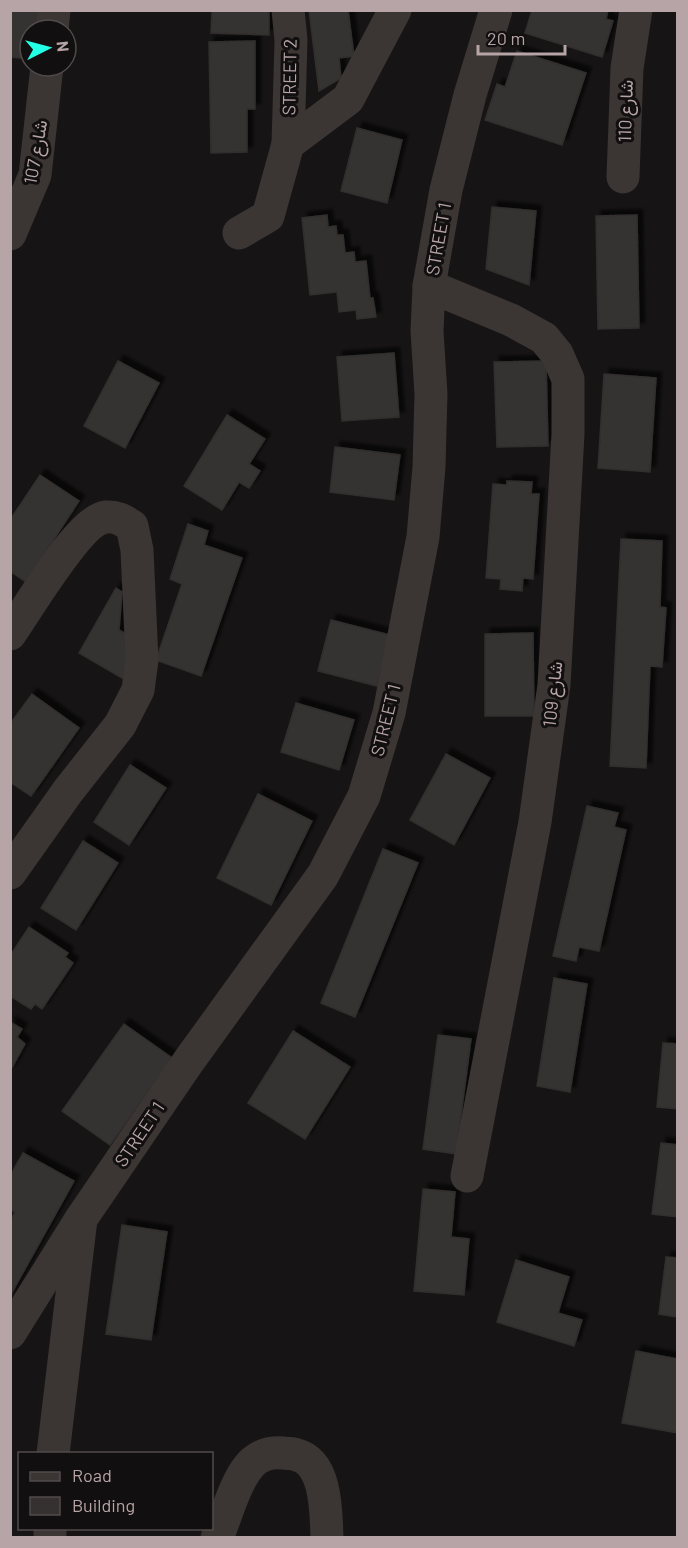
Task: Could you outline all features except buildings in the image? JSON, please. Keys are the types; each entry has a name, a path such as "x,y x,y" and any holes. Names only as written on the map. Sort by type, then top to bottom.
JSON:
{"street":[{"name":"STREET 2","path":"239,233 268,216 288,144 291,40 288,10"},
{"name":"STREET 2","path":"288,144 348,99 395,10"},
{"name":"STREET 1","path":"10,1333 81,1220 188,1062 323,875 364,796 389,713 423,537 430,456 427,331 429,286 446,190 470,95 496,10"},
{"name":"شارع 110","path":"623,177 627,68 636,10"},
{"name":"شارع 107","path":"10,234 35,175 47,78"},
{"name":"شارع 109","path":"429,286 511,320 544,338 557,354 568,379 568,435 554,685 535,822 467,1176"},
{"path":"10,634 75,539 92,523 105,517 119,518 132,526 137,550 142,660 138,690 120,725 68,791 10,873"},
{"path":"53,1452 81,1220"},
{"path":"217,1538 249,1466 262,1454 278,1453 298,1455 308,1460 317,1473 326,1499 327,1538"}]}
